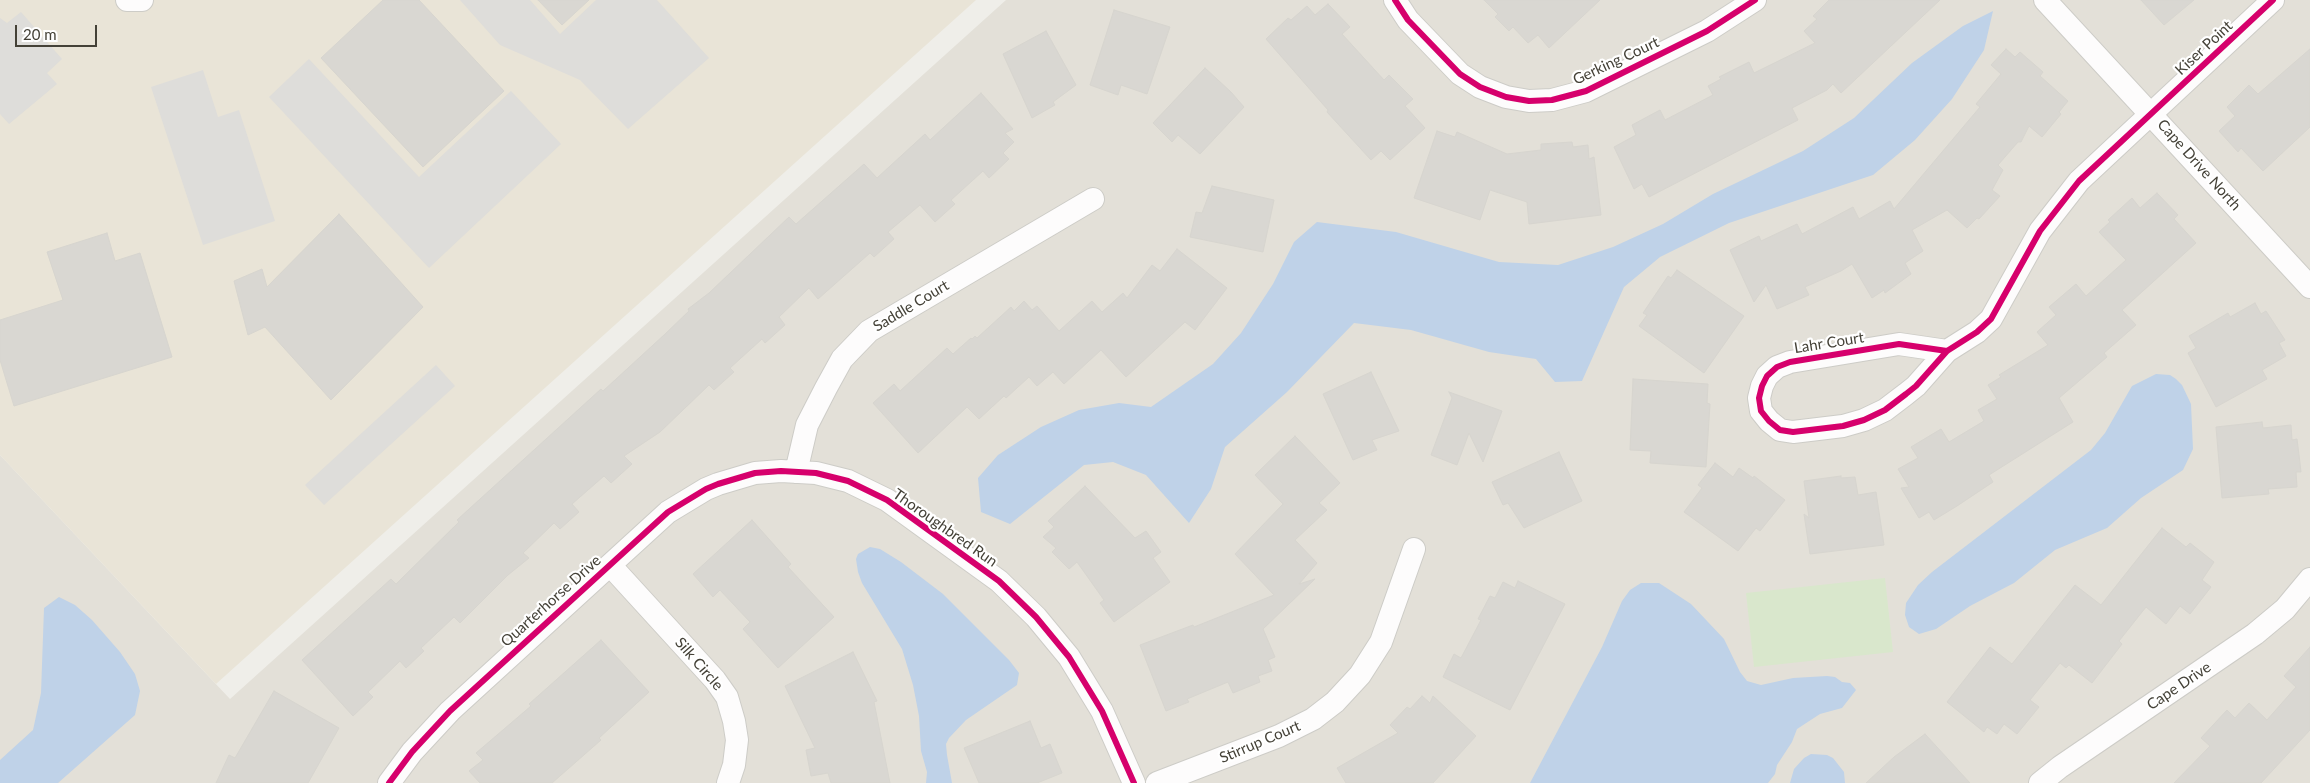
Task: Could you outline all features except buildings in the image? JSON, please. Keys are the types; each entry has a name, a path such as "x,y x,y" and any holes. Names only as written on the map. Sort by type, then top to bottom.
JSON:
{"street":[{"path":"128,0 142,0"},
{"name":"Gerking Court","path":"1395,0 1408,20 1452,68 1480,87 1506,97 1529,101 1552,100 1586,91 1707,31 1756,0"},
{"name":"Cape Drive North","path":"2045,0 2152,114 2310,288"},
{"name":"Kiser Point","path":"2152,114 2273,0"},
{"name":"Lahr Court","path":"1947,351 1899,344 1790,362 1777,367 1767,376 1762,386 1760,398 1761,411 1769,422 1780,430 1793,432 1843,426 1864,420 1885,410 1911,390 1947,351 1977,332 1990,319 2028,249 2052,214 2086,174 2152,114"},
{"name":"Saddle Court","path":"796,472 807,425 826,388 842,359 869,331 1093,199"},
{"name":"Thoroughbred Run","path":"756,473 816,473 848,481 887,500 999,582 1036,617 1068,657 1102,711 1134,783"},
{"name":"Quarterhorse Drive","path":"389,783 412,752 450,711 664,516 682,503 718,484 756,473"},
{"name":"Stirrup Court","path":"1157,783 1279,736 1308,722 1335,702 1360,675 1381,642 1414,549"},
{"name":"Silk Circle","path":"610,565 715,680 727,697 737,740 734,765 728,783"},
{"name":"Cape Drive","path":"2040,783 2060,767 2260,631 2285,609 2310,579"}],"shaded area":[{"path":"0,0 976,0 216,684 0,455"},
{"path":"460,0 530,0 560,34 596,0 657,0 709,58 628,129 580,80 500,45"},
{"path":"1006,0 2310,0 2310,783 0,783 0,455 230,699"},
{"path":"21,12 62,59 47,73 57,84 9,124 0,114 0,18 7,23"},
{"path":"309,59 419,177 511,91 561,144 429,268 269,97"},
{"path":"203,70 218,117 239,110 275,221 203,245 151,87"},
{"path":"436,365 455,386 324,505 305,485"}],"green space":[{"path":"1885,578 1893,652 1754,667 1746,593"}],"water":[{"path":"1993,11 1984,50 1952,99 1915,140 1873,175 1729,223 1660,257 1624,287 1582,381 1555,382 1536,359 1489,352 1411,330 1354,323 1287,392 1225,447 1211,489 1189,523 1146,475 1113,462 1084,465 1010,524 981,512 978,478 998,455 1041,427 1079,410 1119,403 1151,407 1213,364 1241,333 1273,284 1294,242 1317,222 1396,232 1499,262 1558,265 1613,247 1663,224 1713,194 1803,151 1854,118 1912,63 1963,26"},
{"path":"2156,374 2170,375 2176,379 2182,385 2191,404 2193,449 2183,470 2141,498 2107,528 2055,550 2014,583 1970,606 1936,629 1919,634 1909,627 1905,615 1906,603 1918,585 1932,572 2091,450 2105,433 2132,386"},
{"path":"870,547 880,549 901,562 943,594 1009,660 1019,673 1017,685 966,720 949,738 946,744 952,783 926,783 927,772 921,751 919,716 913,685 902,649 862,583 858,572 856,559 858,554"},
{"path":"1641,583 1659,583 1691,604 1724,639 1740,672 1747,681 1761,685 1793,678 1827,676 1850,683 1856,690 1842,708 1820,714 1797,729 1792,742 1777,765 1775,774 1768,783 1530,783 1602,647 1622,601 1630,590"},
{"path":"59,597 75,605 92,620 120,652 135,674 140,691 135,715 58,783 0,783 0,760 33,730 41,693 44,608"},
{"path":"1811,754 1827,755 1833,758 1844,772 1845,783 1790,783 1794,769 1804,758"}],"cycle path":[{"path":"1395,0 1408,20 1460,74 1480,87 1506,97 1529,101 1552,100 1586,91 1707,31 1755,0"},
{"path":"1947,351 1899,344 1790,362 1777,367 1767,376 1759,398 1761,411 1780,430 1793,432 1843,426 1864,420 1885,410 1916,386 1947,351 1977,332 1991,319 2040,231 2079,181 2273,0"},
{"path":"389,783 412,752 450,711 668,512 706,489 718,484 755,473 781,471 816,473 848,481 887,500 999,581 1036,617 1069,657 1102,711 1134,783"}]}
